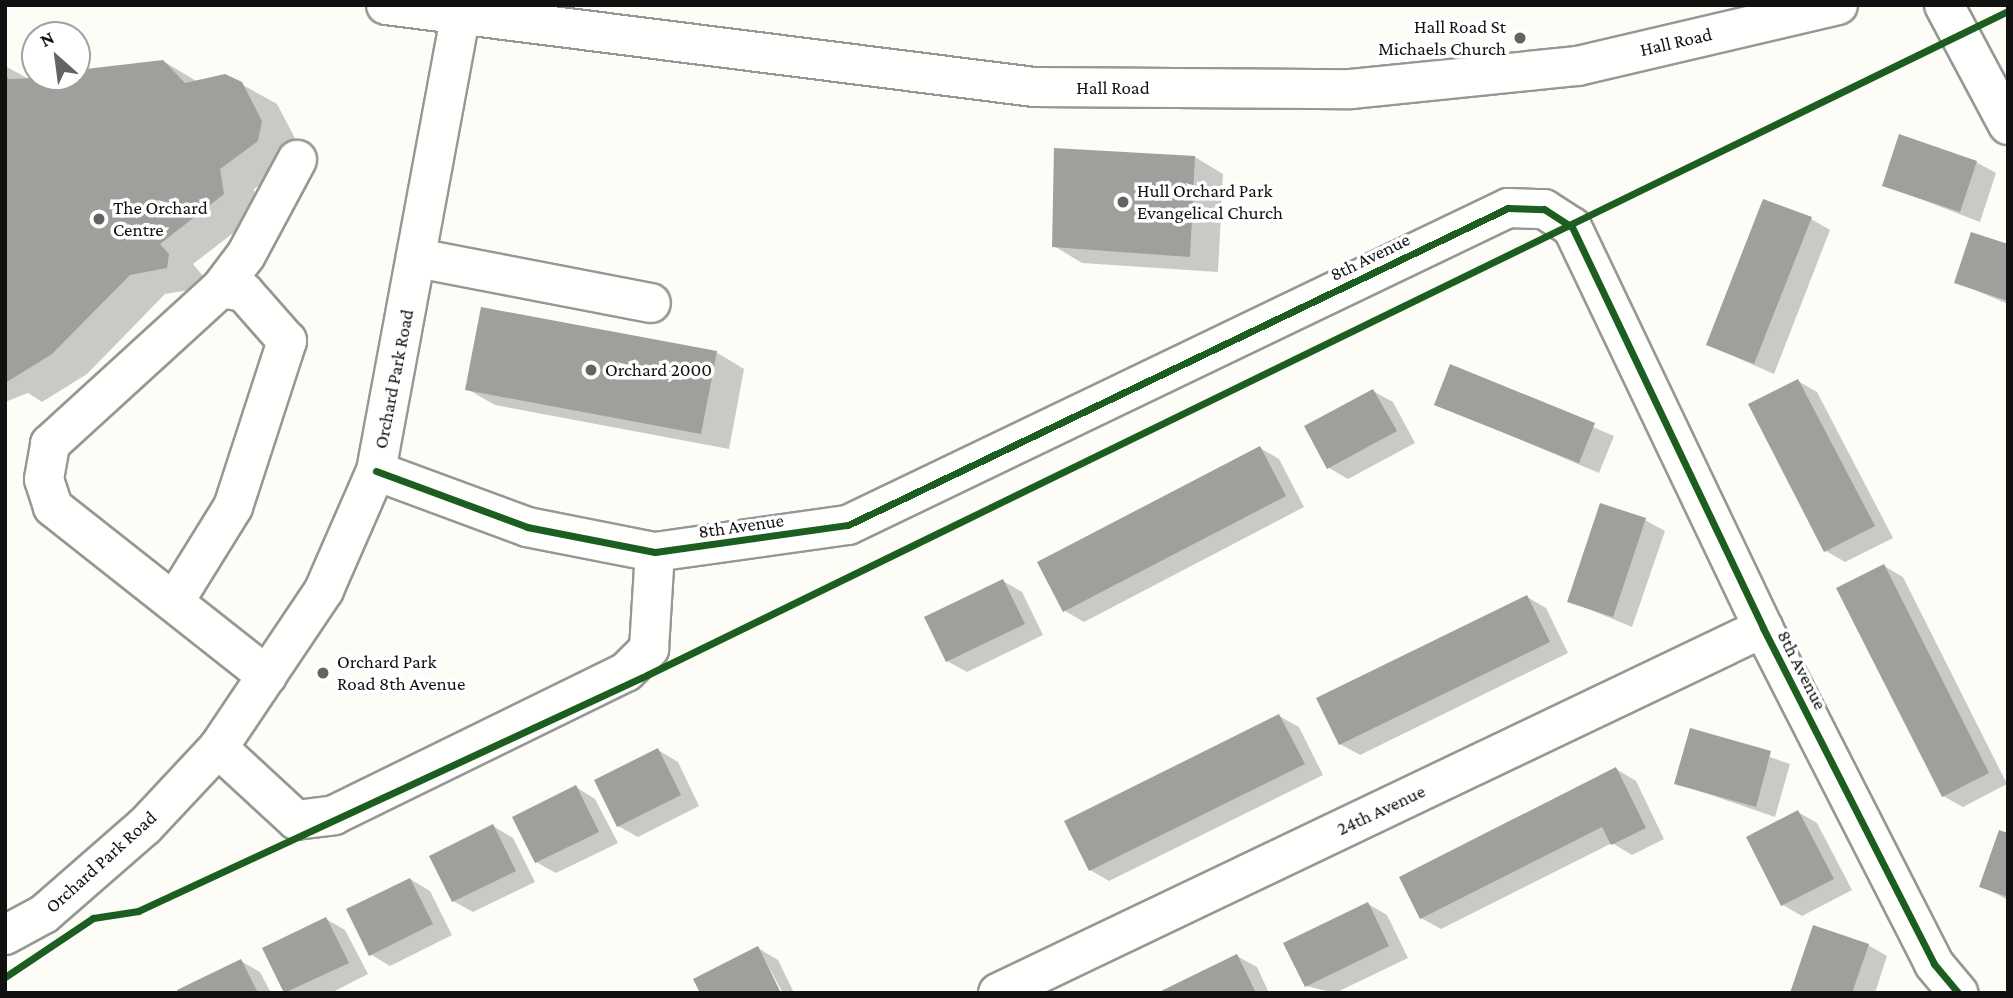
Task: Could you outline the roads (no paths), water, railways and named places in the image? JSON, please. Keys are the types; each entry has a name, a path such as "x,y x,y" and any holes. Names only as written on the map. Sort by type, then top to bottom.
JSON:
{"street":[{"name":"Hall Road","path":"386,5 479,11 1034,87 1351,89 1578,65 1838,5"},
{"path":"1944,5 2008,125"},
{"name":"Orchard Park Road","path":"5,935 44,914 125,844 218,748 324,590 376,471 417,258 479,11"},
{"path":"267,676 53,507 44,479 50,444 221,288 246,255 297,160"},
{"name":"8th Avenue","path":"376,471 527,527 655,552 848,524 1508,208 1544,209 1572,227 1763,628 1934,964 1958,993"},
{"path":"417,258 651,303"},
{"path":"174,602 233,508 287,341 244,292 221,288"},
{"path":"218,748 296,821 334,815 626,672 649,649 655,552"},
{"name":"24th Avenue","path":"998,993 1763,628"}],"place":[{"name":"Hall Road St Michaels Church","path":"1520,38"},
{"name":"Hull Orchard Park Evangelical Church","path":"1123,202"},
{"name":"The Orchard Centre","path":"99,219"},
{"name":"Orchard 2000","path":"591,370"},
{"name":"Orchard Park Road 8th Avenue","path":"323,673"}]}
